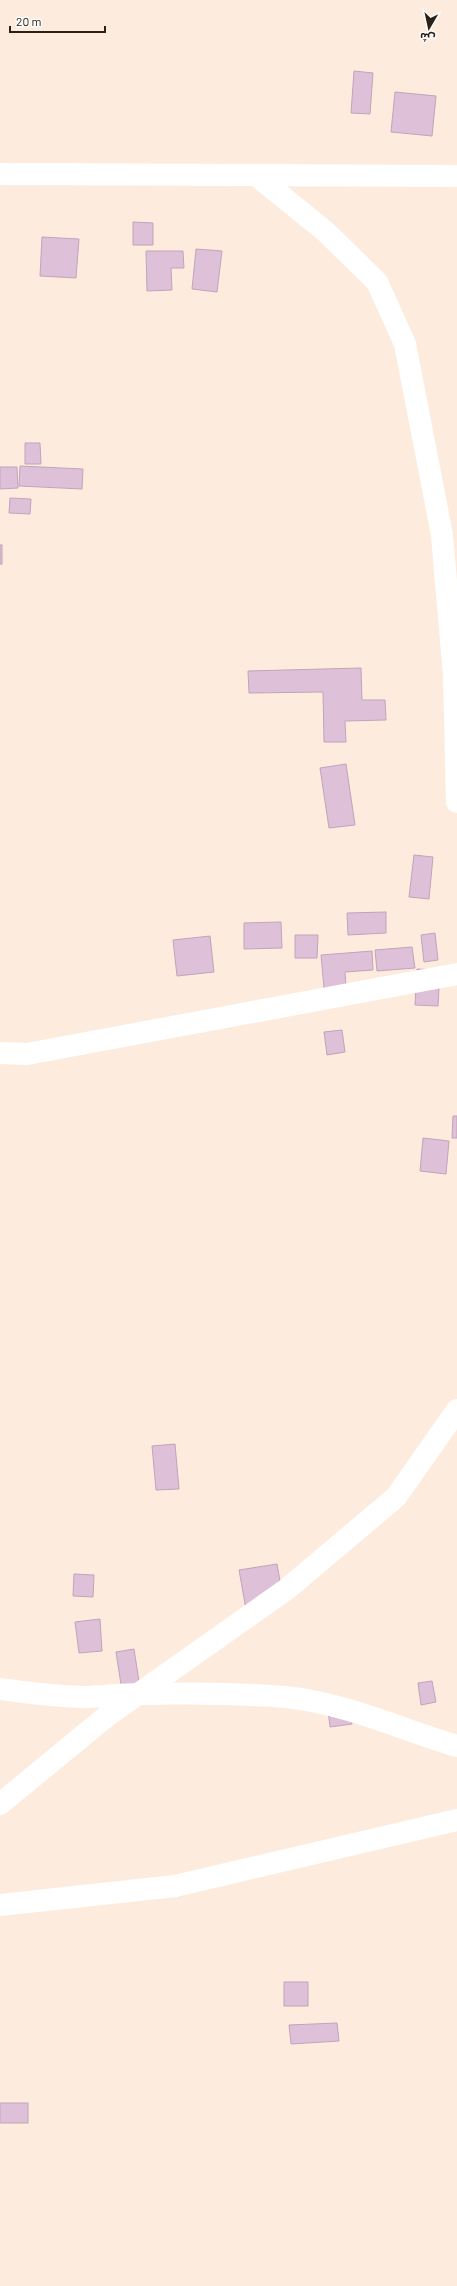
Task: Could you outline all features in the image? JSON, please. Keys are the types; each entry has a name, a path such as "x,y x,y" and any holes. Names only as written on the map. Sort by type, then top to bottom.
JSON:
{"street":[{"path":"0,174 457,176"},
{"path":"256,176 326,232 376,282 405,344 442,535 454,675 457,802"},
{"path":"0,1053 27,1054 457,974"},
{"path":"0,1804 107,1716 287,1589 396,1497 457,1410"},
{"path":"0,1689 31,1694 83,1697 138,1694 216,1694 287,1698 367,1714 424,1736 457,1746"},
{"path":"0,1904 175,1886 457,1820"}],"building":[{"path":"354,71 373,73 370,114 351,113"},
{"path":"395,92 436,96 432,136 391,132"},
{"path":"133,222 153,223 153,245 133,245"},
{"path":"42,237 79,239 76,278 40,276"},
{"path":"196,249 222,251 217,292 192,289"},
{"path":"146,251 183,251 184,268 171,268 172,290 147,291"},
{"path":"25,443 40,443 41,464 25,464"},
{"path":"20,466 83,469 82,489 19,486"},
{"path":"0,467 17,467 18,488 0,489"},
{"path":"10,498 31,499 30,514 9,513"},
{"path":"0,545 2,545 2,564 0,564"},
{"path":"361,668 362,700 385,700 386,720 345,721 346,742 324,742 323,692 249,693 248,671"},
{"path":"346,764 355,825 329,828 320,768"},
{"path":"414,855 433,857 429,899 409,897"},
{"path":"386,912 386,933 348,935 347,913"},
{"path":"281,922 282,948 244,949 244,923"},
{"path":"435,933 438,960 424,962 421,935"},
{"path":"295,935 318,935 317,958 295,958"},
{"path":"210,936 214,972 177,976 173,940"},
{"path":"412,947 415,968 377,971 375,950"},
{"path":"372,951 373,970 345,972 346,987 324,988 321,955"},
{"path":"417,969 440,970 438,1006 415,1005"},
{"path":"342,1030 345,1052 327,1055 324,1032"},
{"path":"453,1116 457,1116 457,1138 452,1138"},
{"path":"423,1138 449,1141 446,1174 420,1171"},
{"path":"175,1444 179,1489 156,1490 152,1446"},
{"path":"277,1564 284,1603 246,1609 239,1570"},
{"path":"74,1574 94,1575 93,1597 73,1596"},
{"path":"100,1619 102,1651 79,1653 75,1622"},
{"path":"134,1649 140,1688 122,1691 116,1652"},
{"path":"432,1681 436,1702 421,1705 418,1683"},
{"path":"350,1707 352,1724 330,1727 328,1710"},
{"path":"284,1982 308,1982 308,2006 284,2006"},
{"path":"337,2023 339,2041 291,2044 289,2025"},
{"path":"0,2103 28,2103 28,2123 0,2123"}]}
